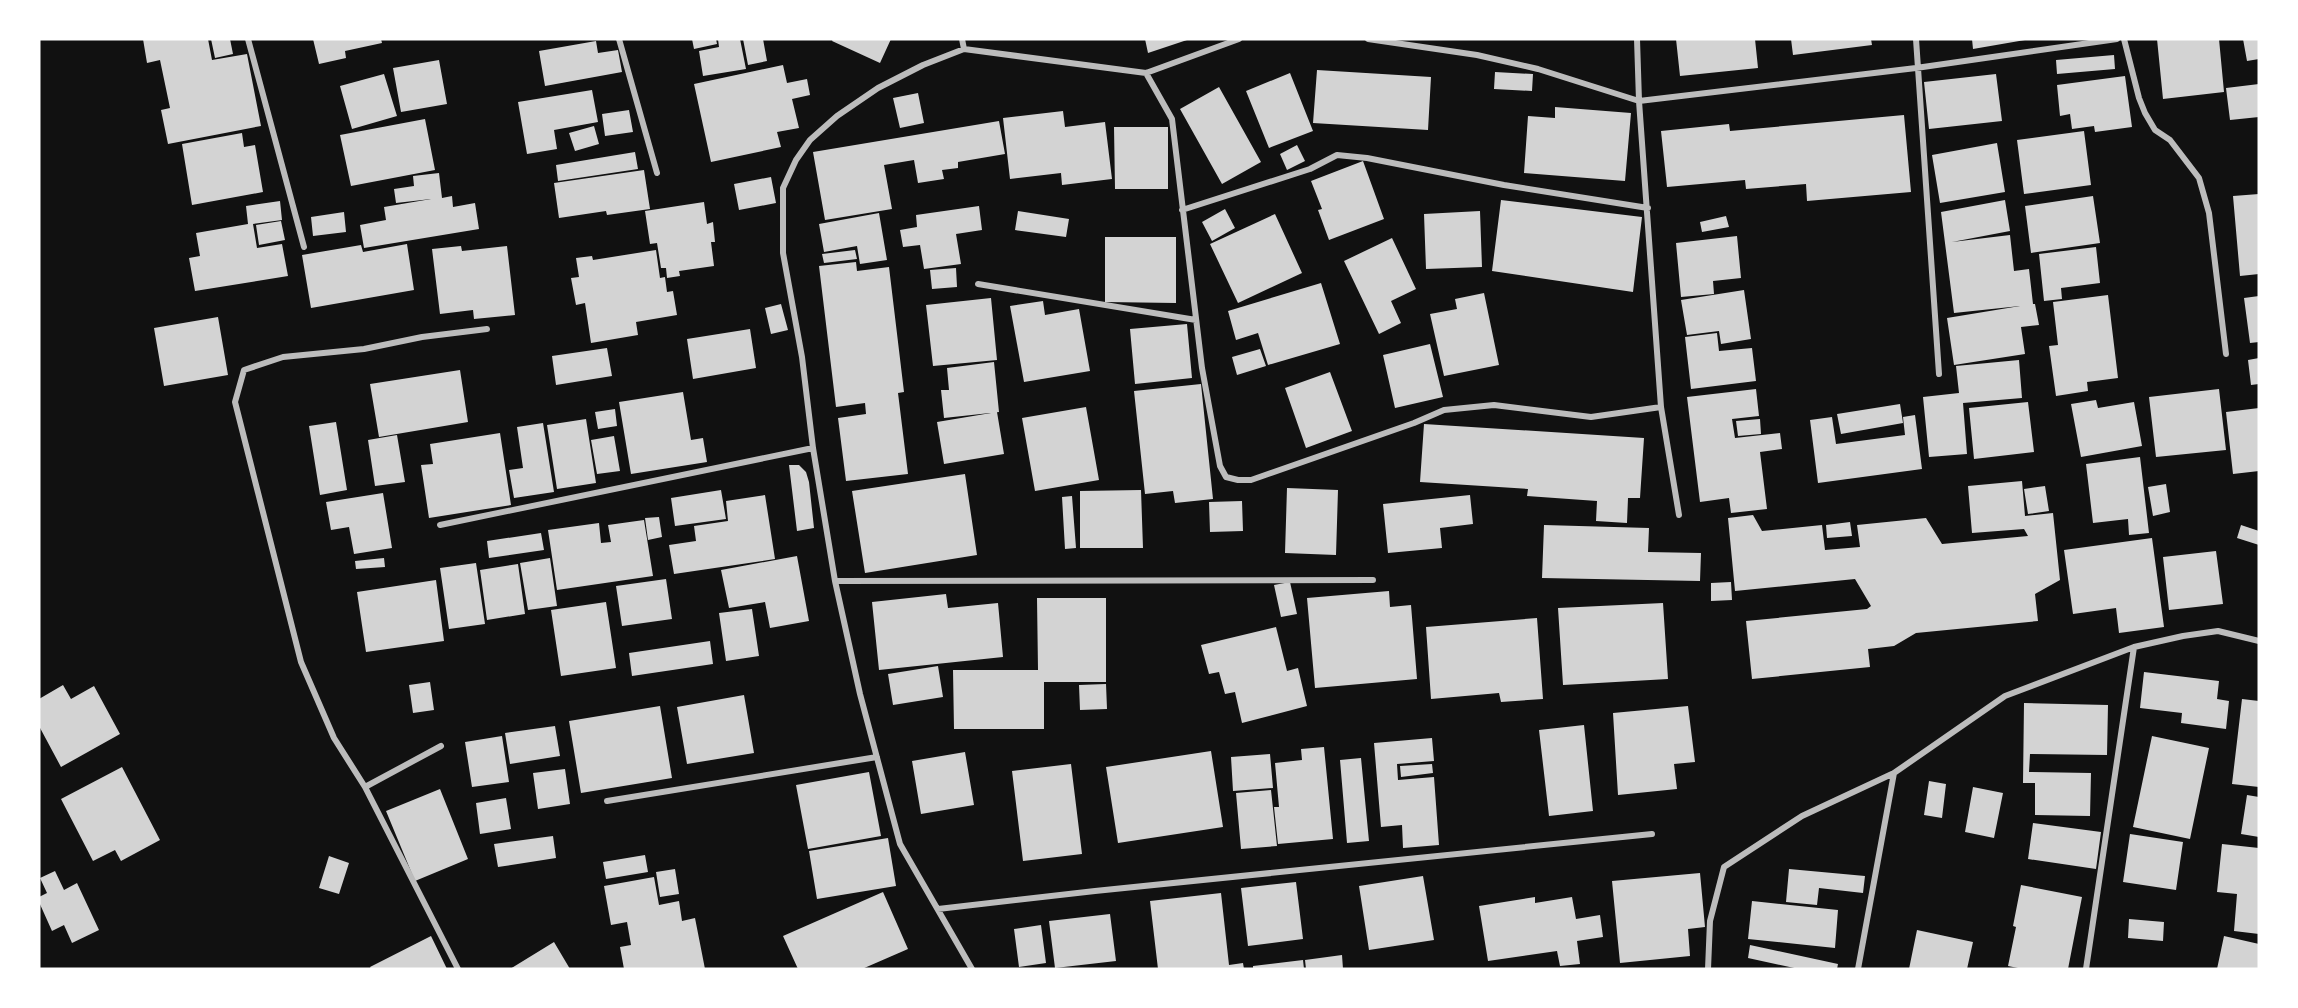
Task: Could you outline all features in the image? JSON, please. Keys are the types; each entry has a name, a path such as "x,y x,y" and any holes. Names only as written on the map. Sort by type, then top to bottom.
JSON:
{"street":[{"path":"248,39 304,247"},
{"path":"619,39 657,173"},
{"path":"962,39 964,49"},
{"path":"972,969 900,844 860,694 834,581 813,448 802,357 783,253 783,188 796,160 810,140 837,116 878,88 923,65 964,49 1146,73 1239,39"},
{"path":"1368,39 1497,59 1538,69 1639,101 1916,68 2117,39"},
{"path":"1637,39 1639,101 1661,406 1679,515"},
{"path":"1916,39 1916,68 1939,374"},
{"path":"2124,39 2145,113 2155,130 2170,140 2199,178 2209,213 2226,354"},
{"path":"1146,73 1172,119 1202,368 1220,466 1226,477 1251,480 1293,467 1444,410 1494,405 1591,417 1661,406"},
{"path":"1182,210 1310,169 1337,155 1367,158 1504,185 1648,208"},
{"path":"978,284 1196,320"},
{"path":"458,969 365,787 334,738 302,662 235,402 244,370 283,357 364,349 422,337 487,329"},
{"path":"440,525 813,448"},
{"path":"834,581 1372,580"},
{"path":"1708,969 1710,921 1724,867 1802,816 1894,773 2005,696 2134,647 2183,636 2218,631 2259,641"},
{"path":"2086,969 2134,647"},
{"path":"365,787 441,746"},
{"path":"607,801 877,757"},
{"path":"1858,969 1894,773"},
{"path":"938,909 1119,888 1652,834"}],"building":[{"path":"143,39 208,39 212,60 247,54 261,126 168,144 161,110 170,108 160,60 147,63"},
{"path":"211,39 230,39 233,54 215,58"},
{"path":"313,39 381,39 382,43 345,51 346,58 319,64"},
{"path":"692,39 716,39 717,44 694,49"},
{"path":"718,39 740,39 746,69 703,76 699,51 719,47"},
{"path":"743,39 763,39 767,61 748,65"},
{"path":"833,39 891,39 880,63 832,41"},
{"path":"1145,39 1190,39 1148,53"},
{"path":"1676,39 1755,39 1758,68 1680,76"},
{"path":"1791,39 1871,39 1872,45 1793,55"},
{"path":"1972,39 2025,39 2025,40 1973,49"},
{"path":"2157,39 2219,39 2224,92 2163,99"},
{"path":"2243,39 2259,39 2259,59 2247,61"},
{"path":"596,41 598,53 618,50 622,72 545,86 539,51"},
{"path":"2114,55 2115,69 2057,74 2056,60"},
{"path":"439,60 447,104 401,112 393,68"},
{"path":"783,65 787,83 807,79 810,95 792,99 799,128 777,132 781,147 711,162 694,84"},
{"path":"1317,70 1431,77 1428,130 1313,123"},
{"path":"1495,72 1533,74 1532,91 1494,89"},
{"path":"1290,73 1313,131 1269,148 1246,91"},
{"path":"384,74 397,116 352,129 340,86"},
{"path":"1996,74 2002,121 1929,129 1924,82"},
{"path":"2125,76 2132,127 2095,132 2094,126 2072,129 2070,114 2060,116 2057,85"},
{"path":"2259,84 2259,117 2230,120 2226,88"},
{"path":"1219,87 1261,162 1222,184 1180,109"},
{"path":"592,90 598,122 554,130 557,149 527,154 518,102"},
{"path":"918,93 924,123 900,128 893,98"},
{"path":"1555,107 1631,113 1625,181 1524,173 1528,116 1555,118"},
{"path":"629,110 633,132 605,136 602,114"},
{"path":"1063,111 1065,127 1105,122 1112,179 1062,185 1061,173 1010,179 1003,118"},
{"path":"1904,115 1911,192 1807,201 1806,184 1746,189 1745,180 1667,187 1661,131 1729,124 1730,131"},
{"path":"425,119 435,170 351,186 340,135"},
{"path":"999,121 1005,154 958,162 958,168 942,170 944,179 918,183 914,160 884,165 892,209 825,220 813,152"},
{"path":"594,126 599,144 575,151 569,133"},
{"path":"1114,127 1168,127 1168,189 1115,189"},
{"path":"2084,131 2091,185 2024,194 2017,140"},
{"path":"242,133 244,147 255,145 263,192 192,205 182,144"},
{"path":"1997,143 2005,192 1940,203 1932,155"},
{"path":"1297,145 1305,161 1287,170 1280,154"},
{"path":"635,152 638,169 558,181 556,165"},
{"path":"1363,161 1384,219 1329,240 1318,210 1322,209 1311,181"},
{"path":"644,170 650,209 607,215 606,211 559,218 554,183"},
{"path":"439,173 442,198 452,196 453,207 475,203 479,229 364,248 360,225 386,220 384,207 431,199 396,203 394,189 414,186 413,176"},
{"path":"771,177 776,203 739,210 734,184"},
{"path":"2259,194 2259,274 2240,276 2233,196"},
{"path":"2093,196 2100,243 2031,253 2025,206"},
{"path":"1501,200 1642,217 1633,292 1492,271"},
{"path":"2005,200 2010,231 1952,242 2010,235 2014,271 2029,269 2033,304 2035,304 2039,325 2021,327 2025,354 1954,365 1947,318 2020,306 1954,313 1941,212"},
{"path":"280,201 282,220 253,224 257,248 282,244 288,276 195,291 189,258 200,256 196,233 248,224 246,206"},
{"path":"704,202 707,224 713,222 715,242 711,242 714,266 679,271 680,276 667,278 666,268 661,268 657,243 650,244 645,211"},
{"path":"979,206 982,230 956,234 961,264 924,269 920,245 903,247 900,230 917,227 916,215"},
{"path":"1225,209 1235,228 1212,241 1202,222"},
{"path":"1018,211 1069,219 1066,237 1015,230"},
{"path":"1480,211 1482,267 1426,269 1424,214"},
{"path":"344,212 346,232 313,236 311,217"},
{"path":"879,213 887,260 860,264 857,246 824,252 819,224"},
{"path":"1275,214 1302,273 1238,303 1210,244"},
{"path":"1726,216 1729,227 1702,232 1700,222"},
{"path":"281,221 285,240 259,245 256,225"},
{"path":"1737,236 1741,278 1713,281 1714,294 1681,297 1676,243"},
{"path":"1105,237 1176,237 1176,303 1105,302"},
{"path":"1392,238 1416,289 1391,301 1401,323 1379,334 1344,261"},
{"path":"407,244 414,290 311,308 302,255 361,245 363,252"},
{"path":"461,246 462,251 507,246 515,315 474,319 473,310 440,314 432,249"},
{"path":"2096,247 2100,283 2061,288 2062,299 2044,301 2039,254"},
{"path":"656,250 660,278 665,277 667,292 673,291 677,315 636,322 638,335 591,343 585,303 576,305 571,278 579,277 576,258 592,256 593,260"},
{"path":"855,250 857,259 824,263 822,254"},
{"path":"856,262 857,271 889,267 904,392 898,393 908,474 846,481 838,418 866,414 865,403 836,407 819,266"},
{"path":"956,268 957,287 932,289 930,270"},
{"path":"1321,283 1340,344 1268,365 1258,333 1236,340 1228,311"},
{"path":"1744,290 1751,339 1721,344 1719,331 1687,335 1681,300"},
{"path":"1484,293 1499,365 1444,376 1430,314 1457,309 1455,299"},
{"path":"2108,295 2118,378 2087,382 2088,391 2056,396 2049,346 2058,345 2053,302"},
{"path":"2259,296 2259,342 2250,343 2244,298"},
{"path":"991,298 997,360 933,366 926,305"},
{"path":"1043,301 1045,315 1079,309 1090,371 1024,382 1010,306"},
{"path":"781,304 788,330 771,334 765,308"},
{"path":"218,317 228,375 164,386 154,328"},
{"path":"1187,324 1192,378 1135,384 1130,329"},
{"path":"750,329 756,368 693,379 687,339"},
{"path":"1717,333 1719,351 1752,348 1756,381 1691,389 1685,337"},
{"path":"1430,344 1443,397 1395,408 1383,355"},
{"path":"607,348 612,376 556,385 552,356"},
{"path":"1260,349 1266,366 1237,375 1232,357"},
{"path":"2259,358 2259,384 2251,385 2248,360"},
{"path":"2019,360 2022,398 1963,403 1967,454 1929,457 1923,397 1959,393 1956,366"},
{"path":"994,362 999,412 944,418 941,390 949,390 947,368"},
{"path":"460,370 468,422 379,437 370,384"},
{"path":"1330,372 1352,431 1306,448 1285,388"},
{"path":"1201,384 1213,499 1175,503 1173,491 1145,494 1134,391"},
{"path":"1756,389 1759,416 1732,419 1735,438 1780,433 1782,449 1760,452 1767,509 1731,513 1729,498 1700,502 1687,397"},
{"path":"2219,389 2226,450 2156,457 2149,397"},
{"path":"683,392 691,440 703,438 707,462 631,474 619,402"},
{"path":"2096,400 2098,408 2134,402 2142,446 2081,457 2071,404"},
{"path":"2028,402 2034,452 1974,459 1969,408"},
{"path":"1900,404 1903,423 1841,434 1837,414"},
{"path":"1086,407 1099,480 1035,491 1022,418"},
{"path":"2259,408 2259,471 2233,474 2226,412"},
{"path":"615,409 617,426 598,429 595,412"},
{"path":"997,412 1004,454 944,464 937,422"},
{"path":"1915,415 1922,469 1818,483 1810,420 1832,417 1836,444 1905,435 1903,417"},
{"path":"586,419 596,483 557,489 547,425"},
{"path":"1760,419 1761,434 1738,436 1736,421"},
{"path":"336,422 347,490 320,495 309,426"},
{"path":"543,423 554,492 514,498 509,470 523,468 517,427"},
{"path":"1424,424 1644,438 1640,498 1628,498 1627,523 1596,521 1597,501 1527,496 1528,489 1420,482"},
{"path":"500,433 511,505 429,518 421,465 433,464 430,444"},
{"path":"397,435 405,482 375,486 368,440"},
{"path":"614,436 620,471 597,474 591,440"},
{"path":"2140,457 2149,533 2129,535 2128,519 2093,523 2086,464"},
{"path":"789,465 799,465 806,472 814,528 797,531"},
{"path":"965,474 977,555 865,573 852,491"},
{"path":"2022,481 2025,516 2053,513 2060,580 2035,594 2038,621 1916,633 1894,646 1868,649 1870,667 1752,679 1746,621 1867,609 1871,606 1855,579 1735,591 1728,518 1753,515 1762,531 1822,525 1825,550 1860,547 1857,525 1926,518 1942,544 2028,536 2024,529 1972,533 1968,486"},
{"path":"2166,484 2170,512 2153,516 2148,487"},
{"path":"2045,486 2049,511 2028,514 2024,489"},
{"path":"1287,488 1338,490 1336,555 1285,553"},
{"path":"721,490 726,519 675,526 671,498"},
{"path":"1141,490 1143,548 1080,548 1080,491"},
{"path":"383,493 392,548 354,554 349,527 331,530 326,502"},
{"path":"765,495 775,559 674,574 669,545 696,541 694,526 728,521 726,501"},
{"path":"1470,495 1473,524 1440,528 1442,548 1388,553 1383,504"},
{"path":"1072,496 1076,548 1065,549 1062,497"},
{"path":"1242,501 1243,531 1210,532 1209,502"},
{"path":"659,517 662,537 648,540 645,518"},
{"path":"644,520 653,576 557,590 548,530 599,523 601,543 611,542 608,525"},
{"path":"1850,522 1852,536 1827,538 1826,525"},
{"path":"1544,525 1649,528 1648,552 1701,553 1700,581 1542,578"},
{"path":"2241,525 2259,531 2259,545 2237,538"},
{"path":"541,533 544,550 489,558 487,541"},
{"path":"2152,538 2164,627 2119,633 2116,608 2073,614 2064,550"},
{"path":"2216,551 2223,604 2169,610 2163,557"},
{"path":"797,556 809,621 770,628 765,602 729,608 721,570"},
{"path":"384,558 385,567 356,569 355,561"},
{"path":"550,558 557,606 528,610 520,563"},
{"path":"476,563 485,624 449,629 440,568"},
{"path":"518,564 525,614 487,620 480,570"},
{"path":"666,579 672,619 622,626 616,586"},
{"path":"436,580 444,641 366,652 357,592"},
{"path":"1290,582 1297,614 1281,617 1274,585"},
{"path":"1731,582 1732,600 1711,601 1711,583"},
{"path":"1389,591 1390,607 1411,605 1417,679 1315,688 1307,598"},
{"path":"946,594 948,608 998,603 1003,657 879,670 872,602"},
{"path":"1037,598 1106,598 1106,682 1044,682 1044,729 954,729 953,670 1038,670"},
{"path":"606,602 616,668 561,676 551,610"},
{"path":"1663,603 1668,679 1563,685 1558,608"},
{"path":"752,609 759,656 726,661 719,613"},
{"path":"1537,618 1543,699 1501,702 1499,693 1431,699 1426,627"},
{"path":"1276,627 1287,671 1298,668 1307,706 1242,723 1235,692 1225,694 1219,672 1209,674 1201,645"},
{"path":"710,641 713,664 632,676 629,653"},
{"path":"938,666 943,697 893,705 888,674"},
{"path":"2144,672 2219,681 2217,699 2229,701 2226,729 2181,723 2182,713 2140,708"},
{"path":"430,682 434,710 413,713 409,685"},
{"path":"1106,684 1107,709 1080,710 1079,685"},
{"path":"63,685 71,699 94,686 120,734 61,767 39,726 39,699"},
{"path":"744,695 754,753 687,764 677,707"},
{"path":"2242,699 2259,701 2259,787 2232,784"},
{"path":"2024,703 2108,705 2107,755 2030,754 2029,772 2091,773 2090,816 2035,815 2035,783 2023,783"},
{"path":"660,706 672,778 581,793 569,721"},
{"path":"1688,706 1695,762 1674,764 1677,789 1618,795 1613,713"},
{"path":"1584,725 1593,811 1549,816 1539,730"},
{"path":"555,726 560,756 510,764 505,733"},
{"path":"502,736 509,782 472,787 465,742"},
{"path":"2152,736 2209,748 2190,839 2133,827"},
{"path":"1432,738 1434,761 1397,764 1398,780 1434,777 1439,845 1403,848 1402,825 1381,827 1374,743"},
{"path":"1324,747 1333,839 1278,844 1274,807 1279,807 1275,763 1302,760 1301,749"},
{"path":"1211,751 1223,827 1118,843 1106,767"},
{"path":"965,752 974,805 921,814 912,761"},
{"path":"1270,754 1273,788 1233,791 1231,757"},
{"path":"1361,758 1369,841 1347,843 1340,760"},
{"path":"1071,764 1082,854 1023,861 1012,771"},
{"path":"1432,764 1433,773 1401,777 1400,766"},
{"path":"122,767 160,840 121,861 115,850 93,861 61,799"},
{"path":"565,769 570,804 538,809 533,773"},
{"path":"869,772 881,836 808,849 796,785"},
{"path":"1929,781 1946,784 1942,818 1924,815"},
{"path":"1973,787 2003,793 1994,838 1965,832"},
{"path":"440,789 468,859 415,881 386,811"},
{"path":"1271,790 1277,846 1241,849 1236,793"},
{"path":"2247,795 2259,797 2259,837 2241,834"},
{"path":"506,798 511,829 480,834 476,803"},
{"path":"2033,823 2101,832 2096,869 2028,859"},
{"path":"2130,834 2183,842 2176,890 2123,882"},
{"path":"553,836 556,858 498,867 494,844"},
{"path":"888,838 896,886 817,899 809,851"},
{"path":"2222,844 2259,848 2259,934 2234,931 2237,894 2217,892"},
{"path":"645,855 648,872 606,879 603,862"},
{"path":"329,856 349,863 339,894 319,888"},
{"path":"675,869 679,894 660,897 656,872"},
{"path":"1789,869 1865,876 1863,893 1819,888 1817,905 1786,902"},
{"path":"55,871 64,890 77,883 99,930 72,943 64,925 52,931 39,902 39,897 47,893 40,878"},
{"path":"1700,873 1705,927 1688,929 1690,956 1620,963 1612,881"},
{"path":"1423,876 1434,940 1369,950 1359,886"},
{"path":"654,877 659,905 679,901 682,921 695,918 705,969 624,969 620,947 631,945 627,922 611,925 604,886"},
{"path":"1296,882 1303,939 1248,946 1241,888"},
{"path":"2021,885 2082,897 2068,969 2023,969 2008,966"},
{"path":"883,892 908,949 862,969 798,969 783,936"},
{"path":"1221,893 1229,965 1243,963 1244,969 1158,969 1150,901"},
{"path":"1535,897 1535,903 1572,897 1576,919 1600,915 1603,937 1577,941 1580,964 1560,966 1557,951 1488,961 1479,906"},
{"path":"1752,901 1838,910 1835,948 1748,939"},
{"path":"1110,914 1116,961 1055,968 1049,921"},
{"path":"2129,919 2164,922 2163,941 2128,938"},
{"path":"1041,925 1046,963 1019,967 1014,929"},
{"path":"1917,930 1973,942 1967,969 1909,969"},
{"path":"431,936 447,969 371,969 370,967"},
{"path":"2224,936 2259,944 2259,969 2217,969"},
{"path":"554,942 570,969 510,969"},
{"path":"1750,945 1838,964 1837,969 1799,969 1748,958"},
{"path":"1342,955 1343,969 1306,969 1305,960"},
{"path":"1303,960 1304,969 1253,969 1253,966"}]}
